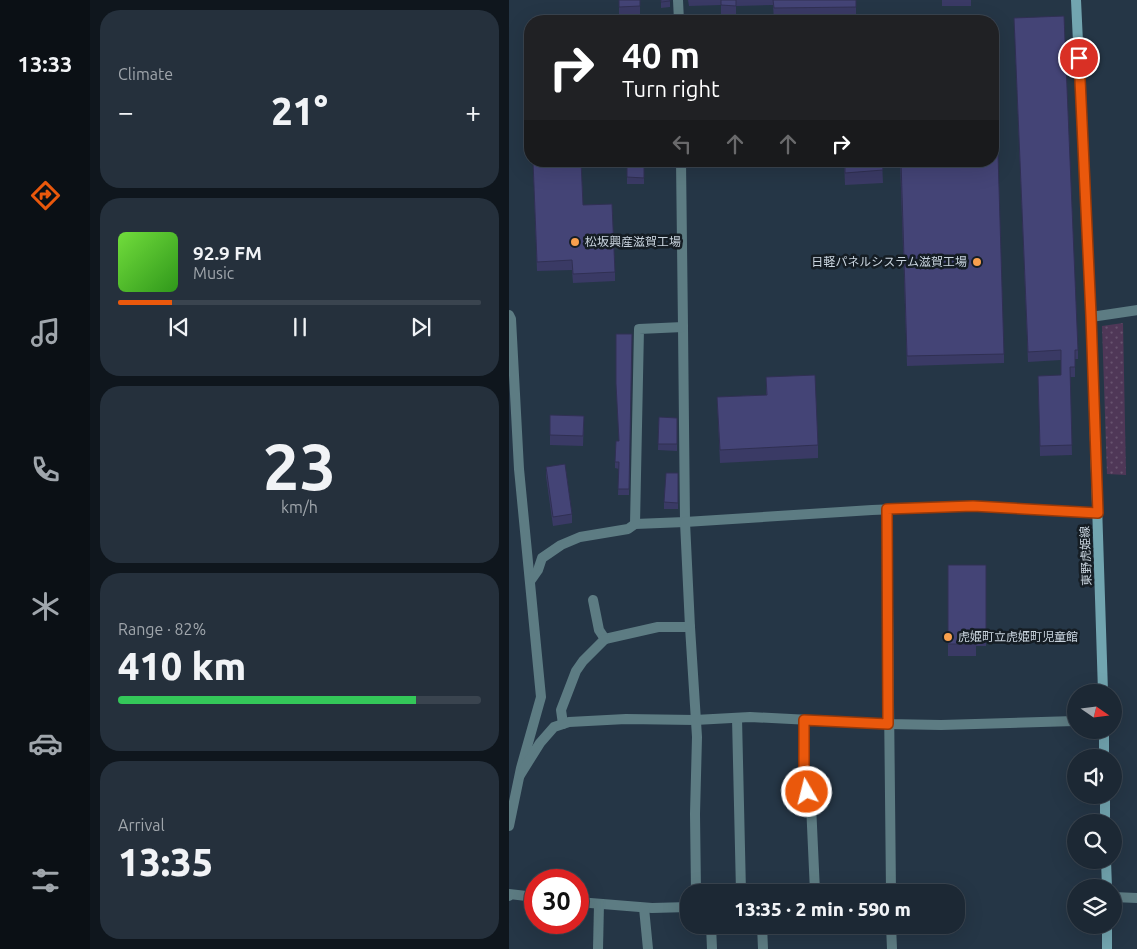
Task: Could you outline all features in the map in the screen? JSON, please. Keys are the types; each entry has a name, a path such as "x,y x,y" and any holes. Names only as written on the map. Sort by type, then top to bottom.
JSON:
{"main road":[{"name":"東野虎姫線","path":"1076,0 1091,316 1103,684"},
{"path":"1107,934 1107,949"}],"street":[{"path":"679,0 679,15"},
{"path":"681,167 685,522 697,737 696,884"},
{"path":"1091,316 1137,310"},
{"path":"509,315 511,319 519,468 541,697 520,775 509,826"},
{"path":"635,524 639,328 683,327"},
{"path":"531,580 538,570 542,558 561,545 580,537 628,529 635,524 887,509 973,506 1098,513"},
{"path":"887,509 891,884"},
{"path":"593,600 599,630 605,639"},
{"path":"563,724 561,710 576,671 583,661 605,639 658,627 690,627"},
{"path":"520,775 540,742 554,727 586,720 737,718 941,725 1067,721"},
{"path":"737,718 741,884"},
{"path":"804,720 804,781 811,804 815,884"},
{"path":"509,896 509,894 524,896"},
{"path":"1122,897 1137,898"},
{"path":"589,903 645,908 680,907"},
{"path":"598,949 599,904"},
{"path":"645,908 647,949"},
{"path":"711,934 712,949"},
{"path":"762,934 763,949"},
{"path":"891,934 892,949"}],"shaded area":[{"path":"1123,323 1126,475 1107,474 1102,326"}],"building":[{"path":"619,0 640,0 640,6 619,7"},
{"path":"721,0 736,0 736,6 721,5"},
{"path":"773,0 856,0 856,7 774,8"},
{"path":"1064,16 1078,350 1075,350 1075,367 1070,367 1072,445 1040,446 1038,376 1061,375 1061,350 1028,352 1014,18"},
{"name":"松坂興産滋賀工場","path":"533,167 581,167 583,205 612,204 615,272 573,274 572,260 537,262"},
{"path":"627,167 644,167 644,178 627,177"},
{"path":"845,167 883,167 883,170 845,173"},
{"path":"901,167 998,167 1004,354 907,356"},
{"path":"616,334 632,334 629,489 618,489 619,462 615,462 616,441 619,441"},
{"path":"815,375 818,445 720,450 717,397 767,395 766,377"},
{"path":"550,415 584,416 583,436 550,435"},
{"path":"659,417 677,418 677,444 658,444"},
{"path":"565,464 572,514 553,517 546,467"},
{"path":"666,473 678,473 678,503 664,502"},
{"path":"948,565 986,565 986,633 976,634 976,644 948,644"}],"place":[{"name":"松坂興産滋賀工場","path":"575,242"},
{"name":"日軽パネルシステム滋賀工場","path":"977,262"},
{"name":"虎姫町立虎姫町児童館","path":"948,637"}],"route":[{"path":"807,792 804,781 804,720 888,724 887,509 973,506 1098,513 1079,58"}]}
